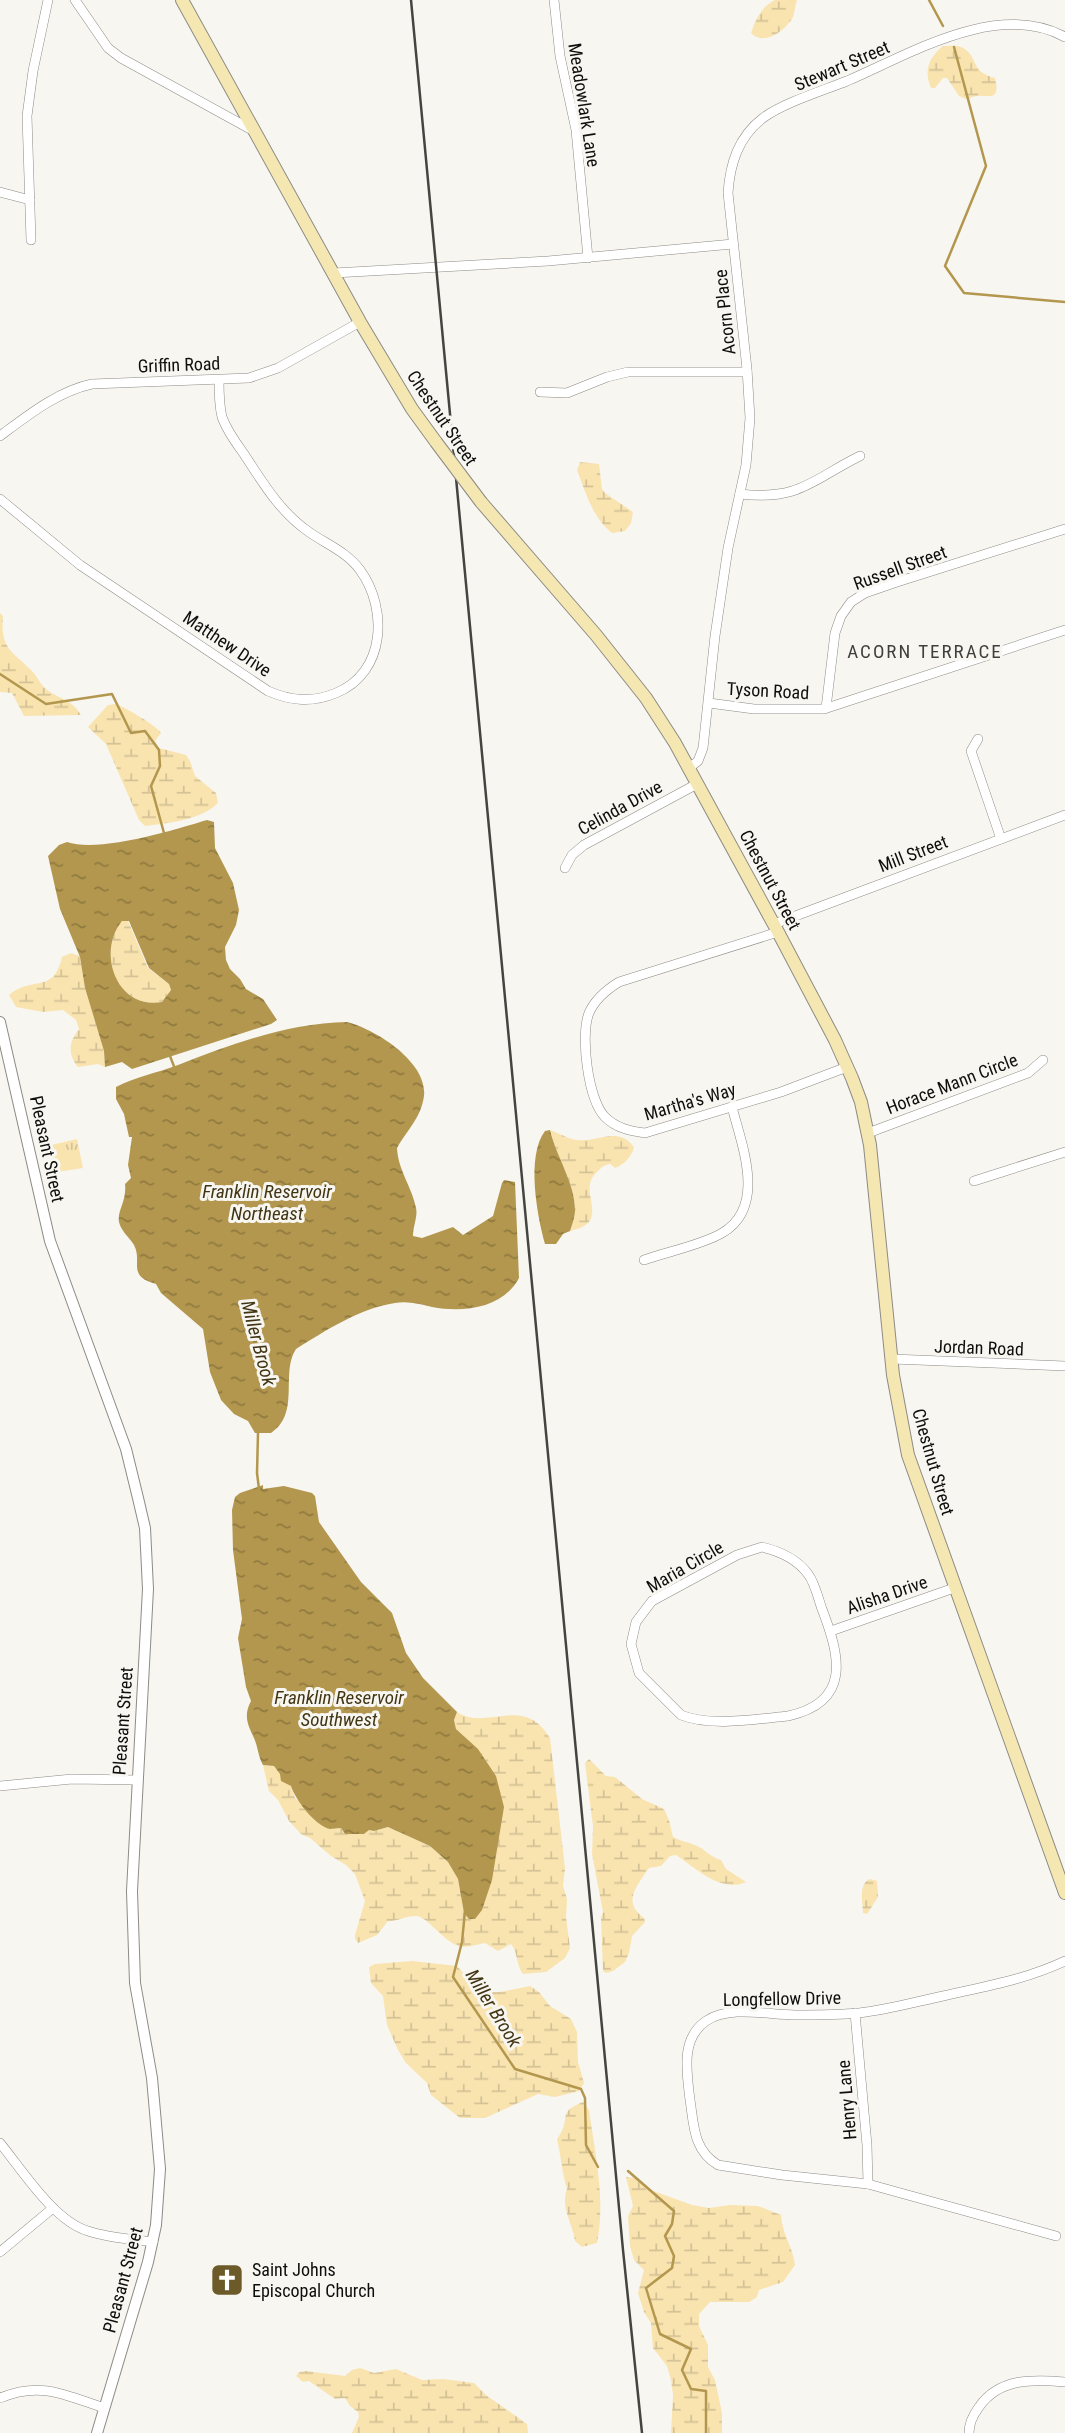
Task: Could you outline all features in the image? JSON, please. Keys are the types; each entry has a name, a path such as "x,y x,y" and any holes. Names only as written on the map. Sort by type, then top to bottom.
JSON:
{"main road":[{"name":"Chestnut Street","path":"182,0 360,322 412,409 481,502 596,635 646,698 689,768 848,1067 861,1102 868,1133 892,1359 908,1455 1065,1893"}],"street":[{"path":"31,240 27,116 33,71 48,0"},
{"path":"75,0 108,48 121,58 256,132"},
{"name":"Meadowlark Lane","path":"554,0 560,56 576,130 588,258"},
{"name":"Stewart Street","path":"733,244 729,178 739,144 764,118 958,32 1014,24 1052,30 1065,37"},
{"path":"0,192 30,200"},
{"name":"Acorn Place","path":"334,274 588,258 733,244 750,418 746,465 728,548 715,636 703,748 698,761 689,768"},
{"name":"Griffin Road","path":"2,432 53,400 92,383 219,380 249,378 269,372 360,322"},
{"path":"540,392 568,393 607,377 628,372 747,372"},
{"name":"Matthew Drive","path":"0,499 80,565 268,691 303,700 318,699 340,691 364,670 377,643 378,612 372,591 354,562 304,528 274,500 228,430 221,411 219,380"},
{"path":"740,494 759,496 796,491 814,484 860,456"},
{"name":"Russell Street","path":"827,708 835,633 841,616 851,602 865,593 897,582 1065,529"},
{"name":"Tyson Road","path":"709,703 754,709 827,708 1065,630"},
{"path":"978,739 971,751 1002,839"},
{"name":"Celinda Drive","path":"565,868 572,855 584,845 697,784"},
{"name":"Mill Street","path":"776,928 1065,815"},
{"name":"Martha's Way","path":"776,928 657,972 619,982 600,996 587,1020 589,1074 596,1104 612,1123 630,1132 645,1133 781,1092 848,1067"},
{"name":"Pleasant Street","path":"0,1022 50,1241 126,1449 145,1528 148,1589 136,1780 132,1891 133,1964 152,2078 160,2169 153,2242 97,2433"},
{"name":"Horace Mann Circle","path":"868,1133 1028,1073 1043,1060"},
{"path":"644,1260 721,1234 745,1208 748,1181 732,1107"},
{"path":"974,1181 1065,1152"},
{"name":"Jordan Road","path":"892,1359 1065,1366"},
{"name":"Maria Circle","path":"762,1547 784,1554 808,1573 831,1631 838,1667 828,1694 817,1705 799,1714 747,1719 709,1720 681,1714 639,1673 631,1644 636,1622 652,1601 737,1555 762,1547"},
{"name":"Alisha Drive","path":"831,1631 954,1588"},
{"path":"0,1786 72,1779 136,1780"},
{"name":"Longfellow Drive","path":"1056,2236 868,2184 718,2165 700,2148 693,2131 687,2076 689,2043 699,2027 714,2017 732,2012 793,2015 877,2011 1029,1977 1065,1961"},
{"name":"Henry Lane","path":"855,2013 868,2184"},
{"path":"0,2143 53,2208 72,2224 86,2231 153,2242"},
{"path":"0,2252 53,2208"},
{"path":"969,2433 976,2410 995,2389 1034,2381 1065,2382"},
{"path":"0,2399 22,2390 34,2389 64,2394 104,2408"}],"green space":[{"path":"775,0 797,0 793,17 774,35 768,38 756,37 751,33 757,18 766,6"},
{"path":"943,46 959,46 967,50 981,72 995,78 995,94 966,99 959,96 947,78 943,78 935,88 931,88 929,65"},
{"path":"580,462 599,464 602,489 633,512 631,523 625,531 612,533 599,520 577,470"},
{"path":"0,613 3,616 3,636 13,654 32,671 46,689 69,702 81,715 24,716 12,693 0,692"},
{"path":"116,704 141,717 161,733 155,741 159,748 186,755 195,776 216,793 218,803 194,817 145,826 139,820 106,744 88,727 108,705"},
{"path":"122,921 128,921 148,968 169,984 171,990 162,1002 146,1002 133,997 115,976 111,963 111,948 114,934"},
{"path":"71,953 80,956 85,988 104,1051 105,1067 98,1064 78,1067 72,1057 71,1048 79,1029 76,1020 63,1010 43,1012 16,1007 9,995 18,989 48,980 58,969 62,957"},
{"path":"550,1130 577,1140 621,1137 634,1147 621,1165 615,1168 610,1164 606,1165 596,1173 590,1189 590,1221 583,1227 570,1231 575,1213 574,1200"},
{"path":"77,1139 83,1168 57,1172 51,1145"},
{"path":"457,1712 480,1718 517,1715 528,1718 539,1725 550,1738 565,1868 563,1886 567,1899 570,1948 565,1958 546,1972 523,1974 511,1944 498,1951 485,1943 465,1947 456,1945 421,1917 416,1916 388,1921 377,1935 358,1943 355,1935 365,1901 355,1874 310,1838 301,1834 269,1791 263,1765 274,1766 291,1786 295,1798 330,1829 341,1828 345,1834 364,1834 369,1830 388,1827 430,1846 448,1862 458,1879 464,1913 464,1736 456,1729 454,1720"},
{"path":"589,1759 606,1776 615,1777 642,1799 664,1809 673,1837 699,1847 721,1860 726,1869 746,1882 737,1885 718,1882 676,1855 670,1856 661,1866 649,1868 632,1900 645,1922 632,1936 625,1962 606,1973 603,1971 603,1912 592,1854 593,1826 585,1763"},
{"path":"866,1881 877,1881 878,1897 867,1914 863,1913 862,1893"},
{"path":"412,1961 457,1966 475,1984 489,1991 530,1986 539,1992 550,2006 571,2019 577,2032 578,2062 584,2083 579,2091 555,2097 538,2094 485,2118 460,2118 431,2095 427,2083 406,2063 387,2025 383,1996 371,1983 369,1967 375,1964"},
{"path":"583,2102 589,2110 599,2177 600,2211 597,2243 582,2247 575,2241 566,2209 567,2189 557,2139 569,2109"},
{"path":"626,2177 636,2178 648,2189 692,2205 709,2208 730,2205 758,2206 781,2215 795,2265 783,2282 759,2290 757,2297 749,2302 710,2302 699,2314 699,2326 708,2345 708,2367 715,2380 722,2413 722,2433 671,2433 671,2380 667,2366 653,2348 651,2323 638,2293 644,2270 634,2260 630,2246 628,2216 633,2206"},
{"path":"360,2368 374,2373 396,2369 422,2380 443,2379 474,2383 486,2395 527,2424 528,2433 352,2433 359,2417 358,2412 345,2398 335,2399 309,2381 303,2382 296,2376 299,2372 306,2371 345,2376"}],"water":[{"path":"207,820 214,822 215,848 233,883 239,910 236,925 225,947 226,960 246,989 263,999 277,1020 132,1069 122,1062 105,1067 104,1051 85,988 80,957 60,909 48,856 59,845 67,842 81,845 117,843","holes":["122,921 129,921 149,968 169,984 171,990 162,1002 146,1002 133,997 115,976 111,963 114,934"]},
{"name":"Franklin Reservoir Northeast","path":"347,1022 371,1032 398,1049 418,1071 423,1083 424,1096 420,1111 397,1148 416,1208 413,1236 422,1238 453,1227 463,1235 493,1216 504,1180 515,1182 519,1278 503,1296 482,1306 444,1309 395,1303 356,1315 319,1335 296,1349 290,1370 288,1404 280,1425 271,1433 255,1433 248,1421 234,1414 221,1400 210,1372 203,1329 161,1293 156,1284 147,1281 138,1273 134,1245 119,1222 125,1184 131,1178 128,1165 132,1137 129,1137 124,1114 116,1099 116,1087 261,1036 303,1026"},
{"path":"550,1130 569,1180 575,1210 570,1231 563,1234 556,1244 545,1244 535,1186 539,1142 545,1131"},
{"name":"Franklin Reservoir Southwest","path":"263,1485 263,1489 284,1486 315,1496 319,1522 361,1582 392,1613 406,1653 423,1678 457,1712 454,1720 456,1729 478,1749 496,1776 504,1807 492,1880 482,1910 475,1919 469,1919 464,1913 458,1879 448,1862 430,1846 388,1827 369,1830 364,1834 345,1834 341,1828 324,1827 306,1811 291,1786 281,1781 274,1766 263,1765 261,1762 247,1720 251,1701 238,1638 242,1619 233,1550 232,1510 235,1497"}],"waterway":[{"path":"929,0 943,26"},
{"path":"954,47 986,166 945,266 964,293 1065,302"},
{"name":"Miller Brook","path":"0,674 46,704 112,694 131,733 145,731 159,750 160,766 151,786 164,833"},
{"name":"Miller Brook","path":"170,1056 175,1069"},
{"name":"Miller Brook","path":"258,1433 259,1489"},
{"name":"Miller Brook","path":"465,1911 462,1942 453,1977 515,2069 581,2089 585,2098 586,2145 598,2167"},
{"name":"Miller Brook","path":"628,2171 674,2211 672,2224 665,2236 674,2256 672,2268 646,2288 660,2334 691,2349 682,2370 691,2389 706,2391 706,2433"}],"railway":[{"path":"411,0 642,2433"}],"place":[{"name":"Saint Johns Episcopal Church","path":"227,2280"}],"district":[{"name":"ACORN TERRACE","path":"925,651"}]}
